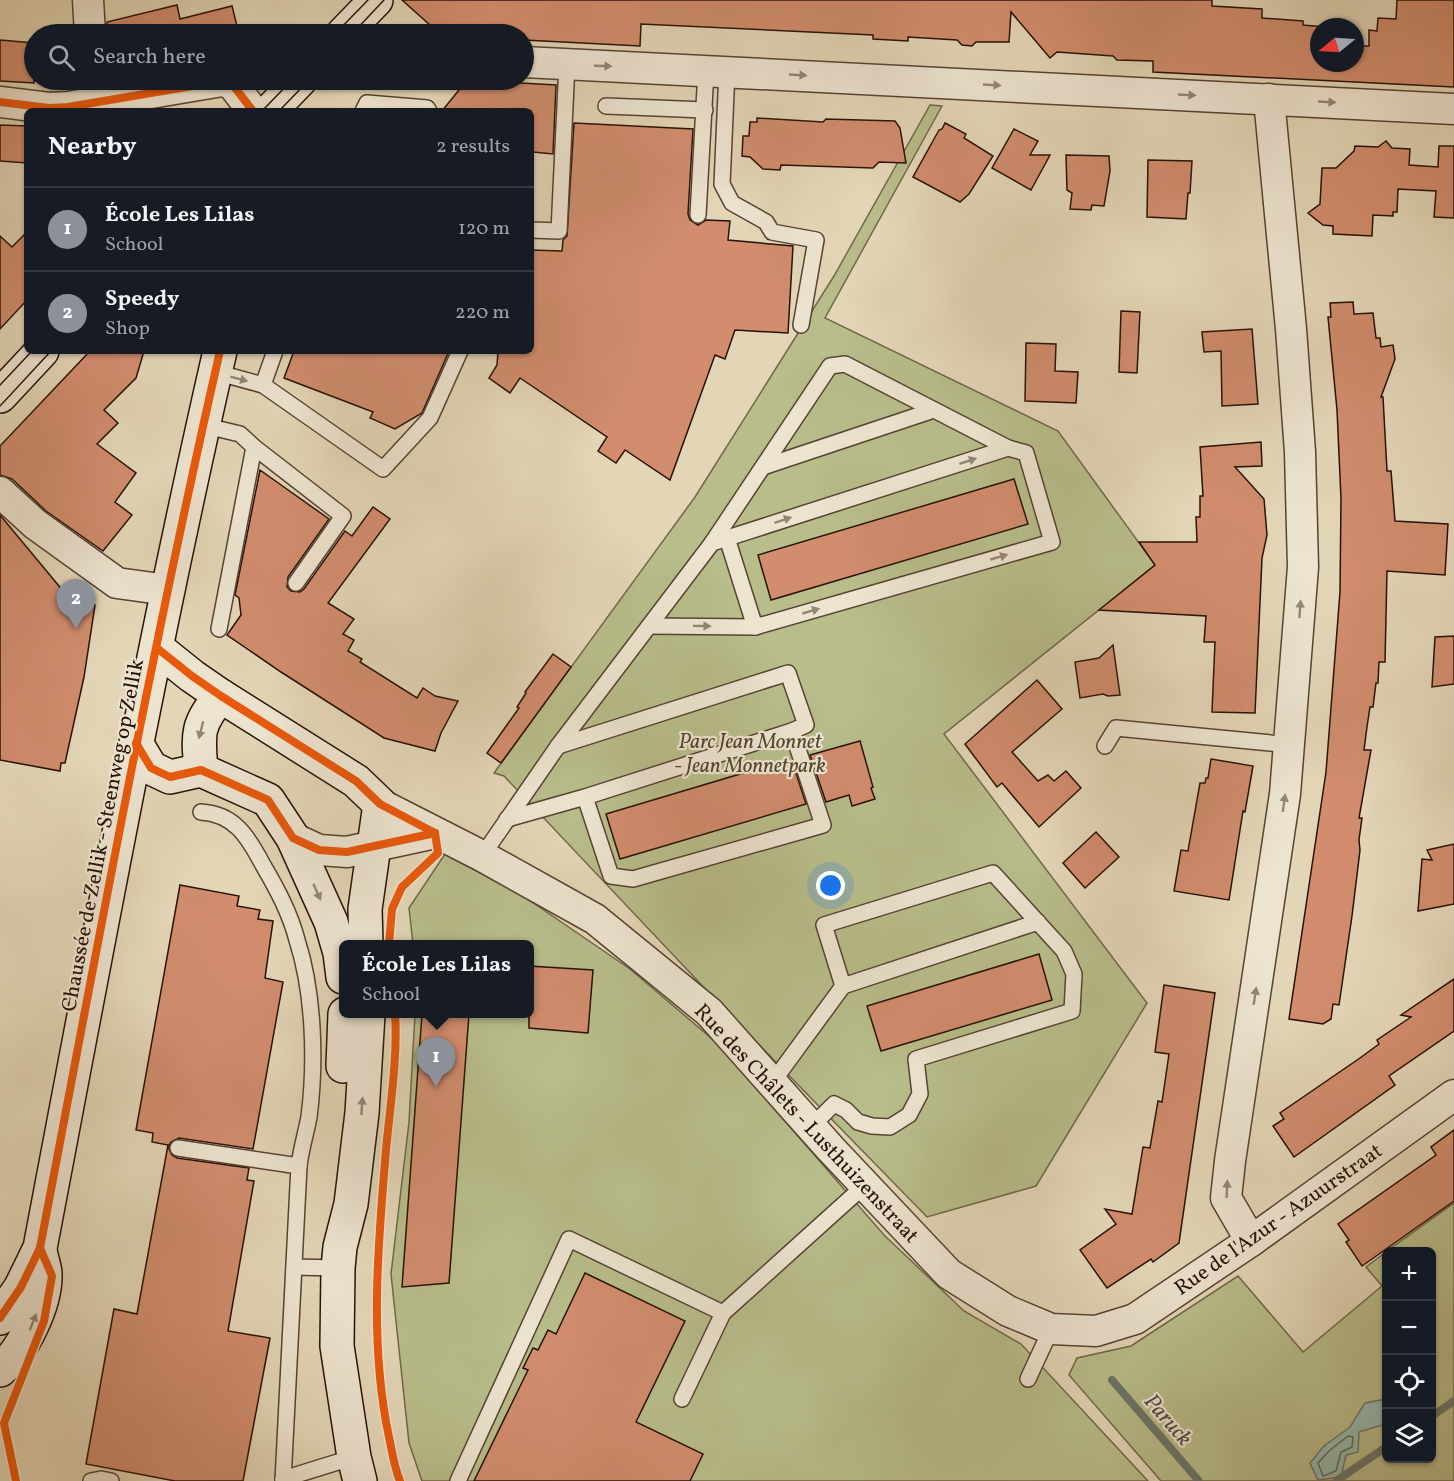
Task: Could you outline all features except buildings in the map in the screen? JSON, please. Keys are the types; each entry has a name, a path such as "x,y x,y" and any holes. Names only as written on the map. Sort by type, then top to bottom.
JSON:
{"street":[{"path":"88,0 89,24"},
{"path":"357,24 376,0"},
{"path":"534,62 1454,109"},
{"path":"237,90 251,108"},
{"path":"273,108 290,90"},
{"path":"0,102 49,108 68,107 94,91"},
{"path":"1251,1240 1226,1198 1291,745 1303,567 1300,464 1291,329 1269,99"},
{"path":"0,396 39,354"},
{"name":"Chaussée de Zellik - Steenweg op Zellik","path":"0,1318 21,1287 40,1248 136,743 202,425 218,362"},
{"path":"0,492 35,524 117,583 168,590"},
{"path":"157,648 221,696 356,781 380,804 376,845 365,909 366,940"},
{"path":"201,770 198,739 206,713 221,696"},
{"path":"136,743 151,768 170,777 201,770 268,800 293,838 331,922 339,950"},
{"name":"Rue des Châlets - Lusthuizenstraat","path":"380,804 482,856 595,919 709,1012 865,1185 949,1274 1008,1311 1051,1329 1096,1331"},
{"path":"293,838 319,850 347,852 435,833"},
{"path":"345,1018 336,1202 339,1257 336,1346 357,1469"},
{"path":"339,1257 352,1193 362,1113 368,1018"},
{"name":"Rue de l'Azur - Azuurstraat","path":"1096,1331 1135,1319 1251,1240 1454,1095"},
{"name":"Chaussée de Zellik - Steenweg op Zellik","path":"0,1370 11,1360 27,1336 39,1306 45,1274 40,1248"}],"lane":[{"path":"534,230 560,231 567,64"},
{"path":"698,214 705,110 717,71"},
{"path":"717,71 722,184 732,203 766,222 771,232 816,240 801,325"},
{"path":"364,108 367,103 427,108"},
{"path":"606,106 705,110"},
{"path":"262,385 274,354"},
{"path":"218,362 262,385 383,469 430,418 459,354"},
{"path":"482,856 558,746 649,626 720,540 763,467 830,366 845,364 1008,448 1026,453 1052,542 755,627 649,626"},
{"path":"763,467 934,410"},
{"path":"202,425 240,434 343,516 296,583"},
{"path":"219,629 254,447"},
{"path":"720,540 1008,448"},
{"path":"720,540 755,627"},
{"path":"507,819 585,797 806,725 788,672 558,746"},
{"path":"1105,746 1116,728 1291,745"},
{"path":"585,797 611,876 633,879 823,825 792,731"},
{"path":"201,812 213,812 233,821 252,846 280,894 297,939 308,986 313,1041 309,1117 299,1166 283,1480 357,1469"},
{"path":"812,1126 834,1104 846,1110 858,1122 890,1127 909,1115 920,1094 916,1059 1072,1011 1074,974 1064,951 993,873 824,925 843,986"},
{"path":"772,1083 843,986 1038,922"},
{"path":"178,1148 299,1166"},
{"path":"682,1399 723,1313 865,1185"},
{"path":"458,1481 569,1239 723,1313"},
{"path":"294,1267 339,1257"},
{"path":"1028,1379 1051,1329"},
{"path":"92,1481 101,1479 111,1481"}],"green space":[{"name":"Parc Jean Monnet - Jean Monnetpark","path":"930,105 942,106 825,318 1058,431 1155,565 944,734 1147,1003 1036,1186 927,1217 730,1015 504,776 494,773 695,497 834,276"},
{"path":"445,854 523,896 630,969 717,1043 884,1235 964,1311 1021,1344 1148,1481 422,1481 409,1443 391,1274 409,1122 415,1018 534,1018 534,940 413,940 409,908"},
{"path":"1454,1203 1454,1481 1161,1481 1069,1375 1077,1358 1131,1346 1238,1276 1303,1352 1382,1286 1382,1463 1436,1463 1436,1247 1393,1247"},
{"path":"1382,1255 1382,1286 1366,1267"}],"water":[{"path":"1382,1400 1382,1425 1359,1432 1358,1452 1346,1455 1341,1477 1318,1480 1310,1463 1324,1446 1350,1427 1365,1403"}],"waterway":[{"name":"Paruck","path":"1112,1380 1199,1481"},
{"name":"Paruck","path":"1436,1413 1454,1401"},
{"name":"Paruck","path":"1336,1481 1382,1450"}],"tram line":[{"path":"345,24 368,0"},
{"path":"361,24 384,0"},
{"path":"265,108 282,90"},
{"path":"282,108 299,90"},
{"path":"0,385 29,354"},
{"path":"0,406 48,354"}],"cycle path":[{"path":"49,108 68,107 169,90"},
{"path":"237,90 251,108"},
{"path":"0,102 49,108"},
{"path":"0,1318 21,1287 40,1248 148,686 219,354"},
{"path":"157,648 221,696 356,781 380,804 435,833"},
{"path":"136,743 151,768 170,777 201,770 268,800 293,838 319,850 347,852 435,833"},
{"path":"389,940 392,909 402,887 438,853 435,833"},
{"path":"395,1018 395,1064 380,1222 377,1330 383,1402 393,1459 400,1481"},
{"path":"16,1481 4,1423 44,1321 52,1276 40,1248"}],"place":[{"name":"Speedy","path":"76,629"},
{"name":"École Les Lilas","path":"436,1087"}]}
